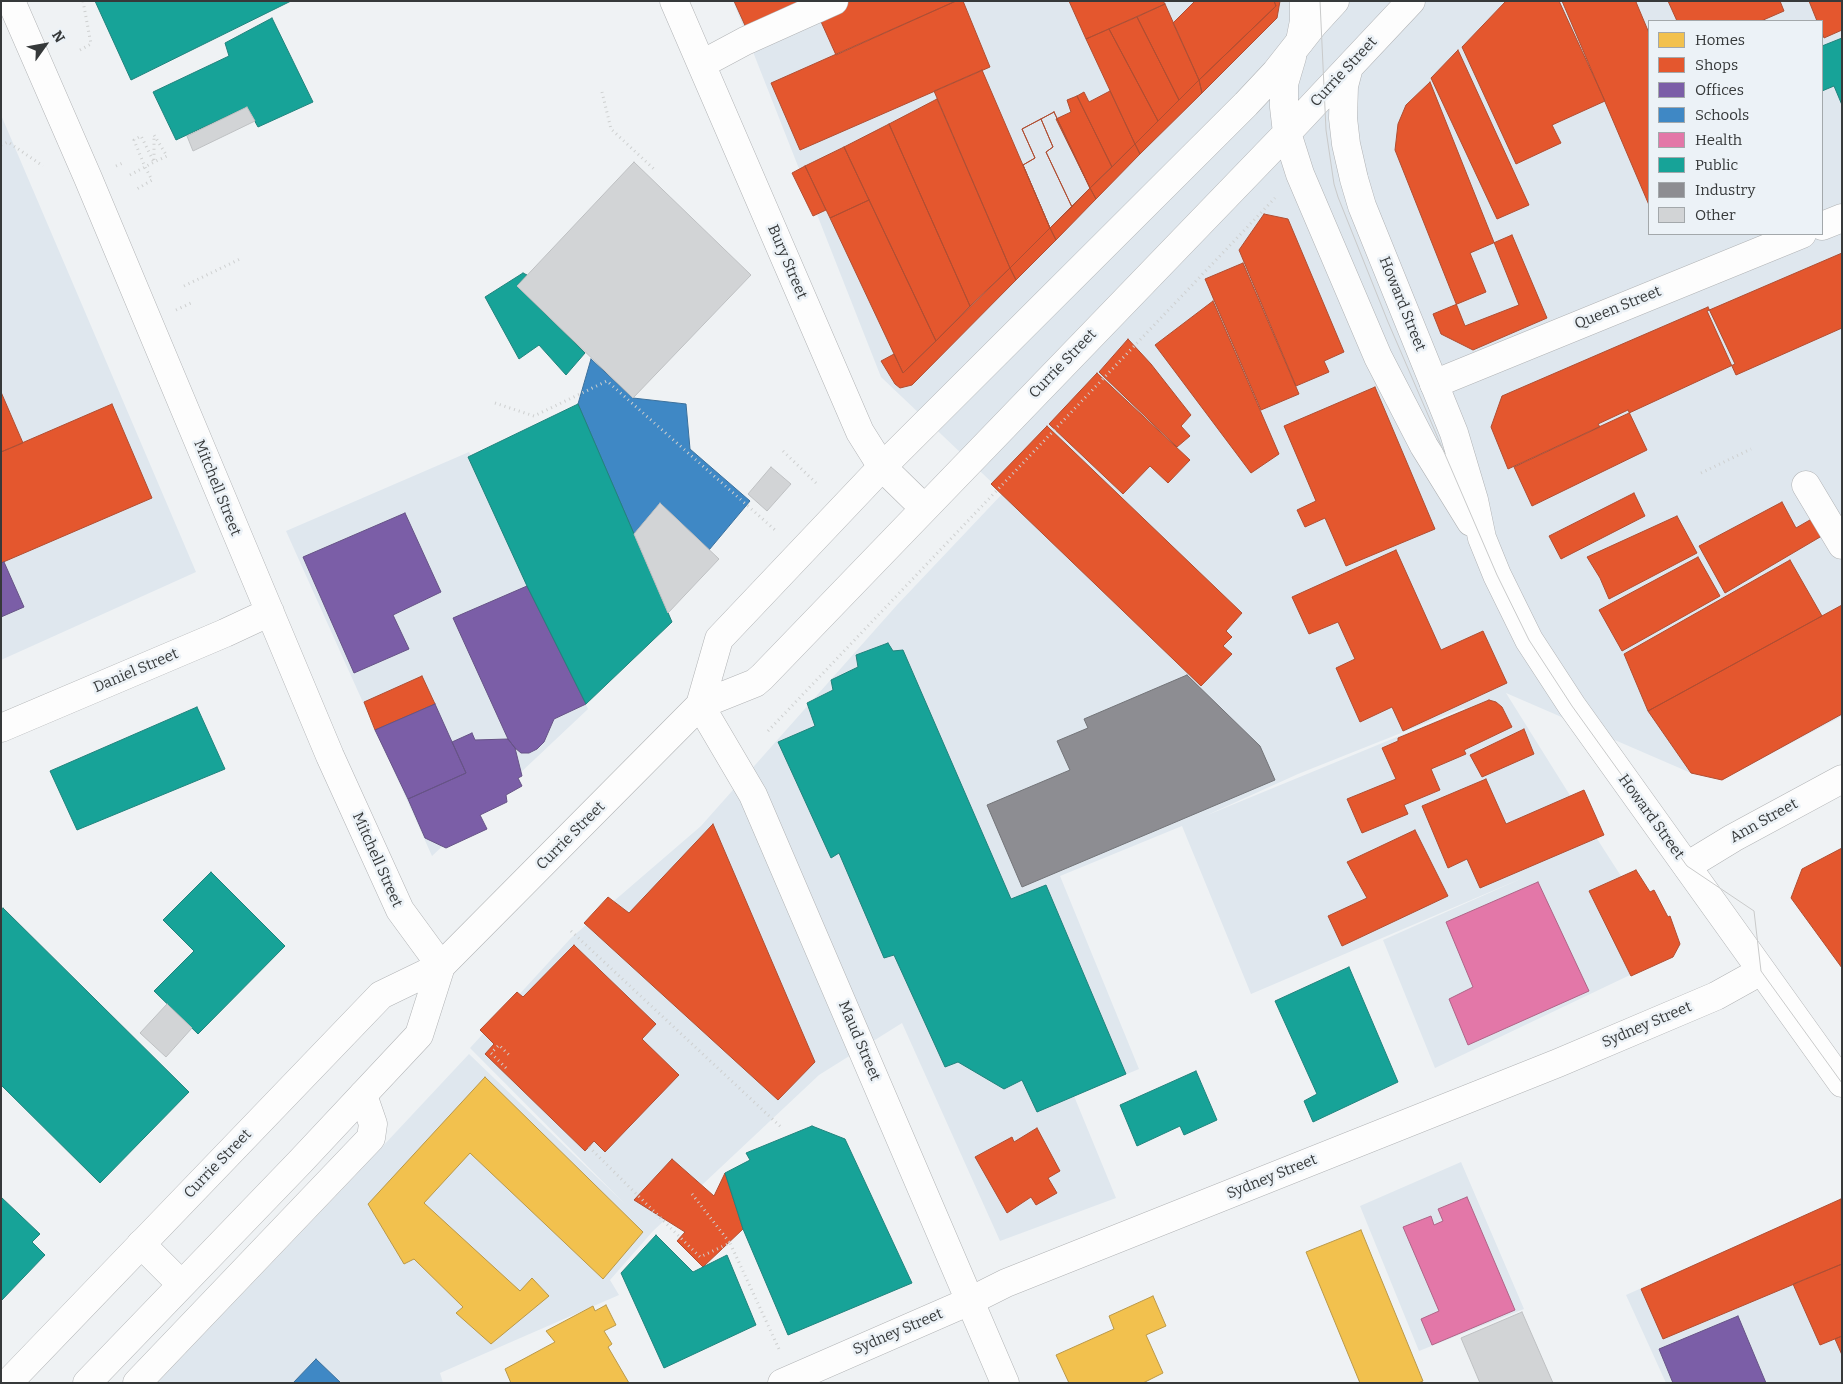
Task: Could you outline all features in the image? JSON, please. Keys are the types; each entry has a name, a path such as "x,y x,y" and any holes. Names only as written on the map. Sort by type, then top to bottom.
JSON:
{"main road":[{"name":"Mitchell Street","path":"11,1 92,187 326,748 400,910 441,966"},
{"name":"Bury Street","path":"674,1 860,432 882,467 924,508"},
{"path":"702,64 745,41 834,1"},
{"path":"1298,44 1304,21 1304,1"},
{"name":"Currie Street","path":"700,705 719,639 882,467 1246,104 1276,72 1335,1"},
{"name":"Currie Street","path":"8,1383 381,995 441,966 700,705 755,683 1287,133 1411,1"},
{"name":"Howard Street","path":"1298,44 1290,62 1284,84 1287,133 1293,154 1378,357 1398,398 1446,483 1482,538"},
{"name":"Howard Street","path":"1348,67 1343,99 1344,124 1346,144 1354,180 1366,215 1454,433 1474,500 1482,538 1497,576 1534,647 1572,706 1842,1083"},
{"path":"1823,226 1842,218"},
{"name":"Queen Street","path":"1398,398 1800,235"},
{"path":"1806,485 1842,545"},
{"name":"Daniel Street","path":"1,728 270,612"},
{"name":"Maud Street","path":"700,705 753,795 1006,1383"},
{"name":"Ann Street","path":"1687,866 1732,838 1842,779"},
{"name":"Currie Street","path":"86,1383 419,1035 441,966"},
{"name":"Sydney Street","path":"782,1383 970,1301 1006,1283 1558,1063 1716,996 1761,971"},
{"path":"137,1383 371,1138 374,1124 363,1095"},
{"path":"140,1244 181,1284"}],"path":[{"path":"80,50 91,44 83,1"},
{"path":"602,92 611,129 655,170"},
{"path":"136,189 152,180 134,140 142,136 154,162"},
{"path":"130,175 167,156 154,136 154,162"},
{"path":"1,145 8,142 43,166"},
{"path":"768,731 1281,192"},
{"path":"184,286 240,259"},
{"path":"495,403 534,416 608,381 775,530"},
{"path":"1701,473 1751,449"},
{"path":"783,451 816,484"},
{"path":"571,931 782,1128"},
{"path":"506,1068 491,1053 499,1045 509,1055"},
{"path":"589,1147 700,1257 730,1243"},
{"path":"692,1194 730,1243 781,1354"}],"shaded area":[{"path":"733,1 1842,1 1842,716 1722,780 1691,773 1506,693 1673,957 1630,975 1435,1068 1383,940 1525,877 1251,994 1182,826 1060,876 1139,1069 1074,1096 1116,1198 1000,1241 902,1023 819,1075 653,1231 610,1280 619,1295 440,1373 443,1383 157,1383 469,1054 625,1204 470,1048 571,938 701,826 897,605 1003,493 881,377","holes":["1465,709 1205,816 1298,774"]},
{"path":"1,115 196,572 1,660"},
{"path":"469,452 588,709 432,856 286,531"},
{"path":"1461,1162 1524,1309 1419,1351 1360,1206"},
{"path":"1841,1199 1842,1383 1666,1383 1626,1295"}],"building: Homes":[{"path":"485,1077 643,1232 603,1279 470,1153 424,1203 520,1291 532,1278 549,1296 491,1344 456,1313 463,1307 414,1259 404,1264 368,1204"},
{"path":"1361,1230 1423,1381 1418,1383 1360,1383 1306,1252"},
{"path":"1153,1296 1166,1326 1146,1335 1163,1373 1143,1383 1069,1383 1056,1355 1114,1329 1109,1316"},
{"path":"606,1305 616,1325 604,1331 612,1344 608,1347 629,1383 511,1383 505,1369 555,1342 546,1331 593,1306 595,1311"}],"building: Shops":[{"path":"734,1 820,1 748,32"},
{"path":"847,1 956,1 836,55 818,15"},
{"path":"956,1 963,1 990,67 800,150 771,83"},
{"path":"1069,1 1163,1 1165,4 1086,39"},
{"path":"1195,1 1274,1 1276,6 1199,80 1173,23"},
{"path":"1274,1 1280,1 1277,18 1202,93 1199,80 1276,6"},
{"path":"1506,1 1559,1 1605,101 1552,125 1561,143 1516,164 1462,47"},
{"path":"1562,1 1639,1 1636,2 1648,31 1648,203"},
{"path":"1668,1 1780,1 1784,11 1763,20 1677,20"},
{"path":"1809,1 1842,1 1842,30 1824,38 1823,20 1817,20"},
{"path":"1165,4 1199,80 1179,100 1137,17"},
{"path":"1137,17 1179,100 1158,121 1109,29"},
{"path":"1109,29 1158,121 1135,144 1086,39"},
{"path":"1458,50 1529,205 1497,219 1431,78"},
{"path":"982,70 1050,228 1010,268 934,91"},
{"path":"1199,80 1202,93 1140,154 1135,144"},
{"path":"1430,82 1519,305 1465,326 1395,150 1398,124 1406,105"},
{"path":"1110,91 1135,144 1112,167 1077,96 1084,92 1089,102"},
{"path":"1077,96 1112,167 1090,188 1056,119 1071,112 1067,100"},
{"path":"937,99 1010,268 970,306 889,124"},
{"path":"1054,112 1090,188 1050,228 1023,165 1035,158 1022,129"},
{"path":"1054,112 1090,188 1072,207 1046,152 1053,147 1041,119"},
{"path":"1041,119 1053,147 1046,152 1072,207 1050,228 1023,165 1035,158 1022,129"},
{"path":"889,124 970,306 936,341 844,147"},
{"path":"1135,144 1140,154 1096,199 1090,188"},
{"path":"844,147 869,200 830,218 805,166"},
{"path":"805,166 826,210 813,216 792,173"},
{"path":"1090,188 1096,199 1056,240 1050,228"},
{"path":"869,200 936,341 903,373 830,218"},
{"path":"1264,214 1288,219 1344,352 1324,361 1329,372 1296,386 1239,250"},
{"path":"1050,228 1056,240 1016,280 1010,268"},
{"path":"1512,235 1547,318 1473,350 1441,334 1433,314 1486,292 1470,253"},
{"path":"1842,253 1842,328 1736,375 1707,311"},
{"path":"1243,263 1299,394 1261,410 1205,279"},
{"path":"1010,268 1016,280 912,385 900,388 895,384 881,361 894,354 903,373"},
{"path":"1213,301 1279,454 1251,473 1155,345"},
{"path":"1708,307 1735,364 1508,469 1491,427 1502,396"},
{"path":"1128,339 1151,364 1191,415 1181,426 1190,436 1177,447 1099,372"},
{"path":"1097,373 1190,460 1168,483 1150,466 1123,494 1049,424"},
{"path":"1375,387 1435,529 1346,566 1325,518 1305,527 1297,510 1316,501 1284,426"},
{"path":"1,392 23,443 1,452"},
{"path":"112,404 152,498 1,563 1,452"},
{"path":"1628,410 1647,450 1532,506 1514,467 1600,427 1598,424"},
{"path":"1047,426 1242,613 1226,631 1232,637 1223,646 1232,654 1201,686 991,484"},
{"path":"1634,493 1645,516 1561,559 1549,536"},
{"path":"1782,502 1796,528 1822,513 1832,530 1725,593 1699,546"},
{"path":"1677,516 1697,553 1609,599 1600,578 1587,557"},
{"path":"1396,550 1441,650 1483,631 1507,683 1403,731 1392,707 1360,722 1336,668 1355,659 1338,622 1309,634 1292,597"},
{"path":"1698,557 1720,596 1622,651 1599,610"},
{"path":"1790,560 1822,616 1648,711 1624,654"},
{"path":"1842,605 1842,714 1722,780 1691,773 1648,711"},
{"path":"422,676 435,704 375,730 364,702"},
{"path":"1489,700 1496,702 1502,707 1512,727 1464,750 1466,754 1431,769 1440,790 1404,805 1408,814 1362,833 1347,799 1396,779 1382,748 1398,741 1398,738"},
{"path":"1524,729 1534,754 1482,777 1470,755"},
{"path":"1486,779 1506,824 1584,790 1604,835 1480,888 1467,859 1448,868 1422,806"},
{"path":"713,824 815,1062 778,1100 584,923 608,897 629,913"},
{"path":"1415,830 1448,896 1342,946 1328,916 1367,898 1347,862"},
{"path":"1842,848 1842,968 1791,898 1802,869"},
{"path":"1636,870 1650,892 1654,890 1668,917 1670,916 1680,944 1673,957 1631,976 1589,891"},
{"path":"574,945 656,1024 642,1039 679,1075 605,1152 594,1141 585,1151 485,1054 494,1044 480,1030 517,992 523,997"},
{"path":"1037,1128 1060,1171 1048,1178 1057,1193 1036,1205 1031,1197 1007,1213 975,1157 1012,1137 1014,1142"},
{"path":"672,1159 714,1196 725,1173 743,1229 703,1267 677,1241 685,1232 634,1200"},
{"path":"1841,1199 1842,1264 1663,1339 1641,1289"},
{"path":"1842,1264 1842,1336 1820,1345 1793,1284"},
{"path":"1842,1336 1842,1355 1835,1339"}],"building: Offices":[{"path":"405,513 441,592 393,615 409,649 354,673 303,557"},
{"path":"4,562 24,607 1,617 1,563"},
{"path":"527,586 586,704 554,719 544,742 537,749 529,753 521,753 508,739 453,618"},
{"path":"435,704 466,773 408,799 375,730"},
{"path":"472,733 475,740 508,739 515,748 522,776 518,778 522,786 506,795 507,802 480,815 487,829 446,848 425,838 408,799 466,773 452,742"},
{"path":"1738,1316 1766,1383 1673,1383 1659,1349"}],"building: Schools":[{"path":"591,359 633,398 686,404 690,449 750,501 709,550 660,503 634,534 578,404"},
{"path":"316,1359 341,1383 293,1383"}],"building: Health":[{"path":"1538,882 1589,991 1468,1045 1449,999 1473,987 1446,922"},
{"path":"1467,1197 1515,1310 1432,1345 1421,1319 1439,1311 1403,1227 1431,1216 1434,1225 1443,1221 1438,1209"}],"building: Public":[{"path":"95,1 291,1 131,80"},
{"path":"272,18 313,102 258,127 247,107 176,140 153,92 229,56 225,43"},
{"path":"1842,38 1842,105 1834,86 1823,91 1823,46"},
{"path":"523,273 527,275 517,286 585,353 566,375 539,345 519,359 485,297"},
{"path":"578,404 672,622 586,704 527,586 468,457"},
{"path":"888,643 893,651 903,650 1011,899 1046,885 1126,1074 1037,1112 1022,1080 1004,1089 958,1062 945,1067 894,955 884,958 839,853 831,858 778,742 815,726 807,703 833,690 831,680 858,667 856,655"},
{"path":"197,707 225,769 77,830 50,771"},
{"path":"211,872 285,946 198,1034 154,991 194,951 163,920"},
{"path":"3,908 189,1092 100,1183 1,1085 1,911"},
{"path":"1349,967 1398,1082 1313,1122 1304,1101 1317,1094 1275,1001"},
{"path":"1196,1071 1217,1120 1184,1135 1180,1126 1137,1146 1120,1105"},
{"path":"812,1126 845,1139 912,1283 788,1335 743,1229 725,1173 750,1160 746,1153"},
{"path":"1,1197 40,1234 32,1242 45,1255 1,1301"},
{"path":"656,1235 693,1272 727,1255 756,1325 664,1368 621,1273"}],"building: Industry":[{"path":"1187,675 1260,746 1275,780 1022,887 987,805 1070,770 1057,741 1088,728 1084,719"}],"building: Other":[{"path":"247,107 255,121 193,151 187,136"},
{"path":"634,162 751,275 633,398 517,286"},
{"path":"771,467 791,484 767,511 748,494"},
{"path":"660,503 719,559 668,613 634,534"},
{"path":"167,1004 192,1028 166,1057 140,1033"},
{"path":"1522,1312 1553,1383 1480,1383 1461,1338"}],"tram line":[{"path":"1320,1 1326,130 1334,184 1338,197 1388,322 1497,575 1529,640 1572,706 1687,866 1754,911 1761,971 1842,1083"}]}
